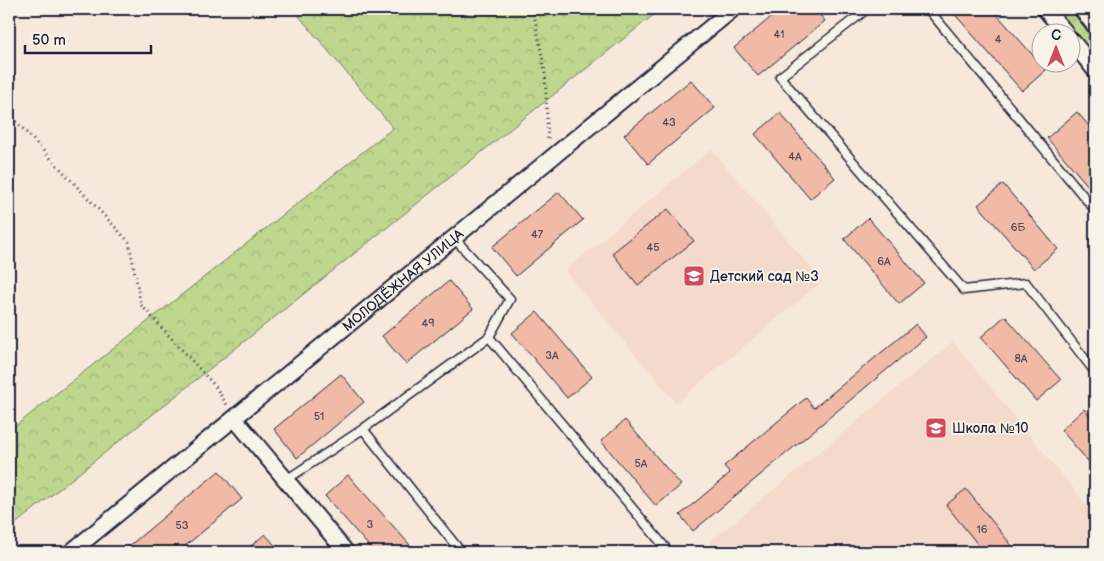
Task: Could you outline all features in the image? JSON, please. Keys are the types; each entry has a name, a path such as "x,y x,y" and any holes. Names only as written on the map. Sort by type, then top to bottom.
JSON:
{"street":[{"name":"МОЛОДЁЖНАЯ УЛИЦА","path":"71,552 733,9"},
{"path":"1045,9 1056,22"},
{"path":"1079,9 1095,29"},
{"path":"1082,54 1095,70"},
{"path":"235,419 346,552"}],"lane":[{"path":"867,9 780,77 964,290 1026,284 1095,372"},
{"path":"928,9 1095,210"},
{"path":"286,480 363,429 489,337 510,299 454,238"},
{"path":"489,337 669,552"},
{"path":"363,429 461,552"}],"path":[{"path":"533,9 545,72 549,159"},
{"path":"9,114 129,242 141,305 215,386 235,419"}],"shaded area":[{"name":"Детский сад №3","path":"711,149 822,281 676,403 565,271"},
{"name":"Школа №10","path":"953,342 1095,515 1095,552 718,552 710,542"}],"green space":[{"path":"293,9 661,9 9,529 9,431 393,128"},
{"path":"1056,9 1095,9 1095,56 1082,40 1082,22 1067,22"}],"building":[{"path":"781,9 815,9 825,21 758,76 734,48"},
{"path":"950,9 992,9 1032,54 1032,72 1044,72 1022,91"},
{"path":"691,80 715,108 648,164 624,135"},
{"path":"1077,112 1095,133 1095,194 1047,138"},
{"path":"780,113 835,178 810,199 755,134"},
{"path":"1003,184 1058,249 1034,269 978,205"},
{"path":"559,192 583,220 516,276 492,247"},
{"path":"668,209 694,241 638,285 612,253"},
{"path":"868,218 924,283 899,304 844,239"},
{"path":"449,281 473,309 406,364 382,336"},
{"path":"537,312 592,377 567,398 512,333"},
{"path":"1005,316 1061,380 1036,401 981,337"},
{"path":"916,324 926,337 693,531 680,515 730,473 724,466 806,398 814,408"},
{"path":"341,374 364,402 297,458 274,429"},
{"path":"1084,409 1095,421 1095,469 1061,430"},
{"path":"625,420 681,485 656,506 601,441"},
{"path":"219,471 242,499 178,552 122,552"},
{"path":"348,475 416,552 374,552 325,496"},
{"path":"966,489 1017,552 984,552 946,505"},
{"path":"265,534 281,552 244,552"}],"place":[{"name":"Детский сад №3","path":"694,276"},
{"name":"Школа №10","path":"936,428"}]}
